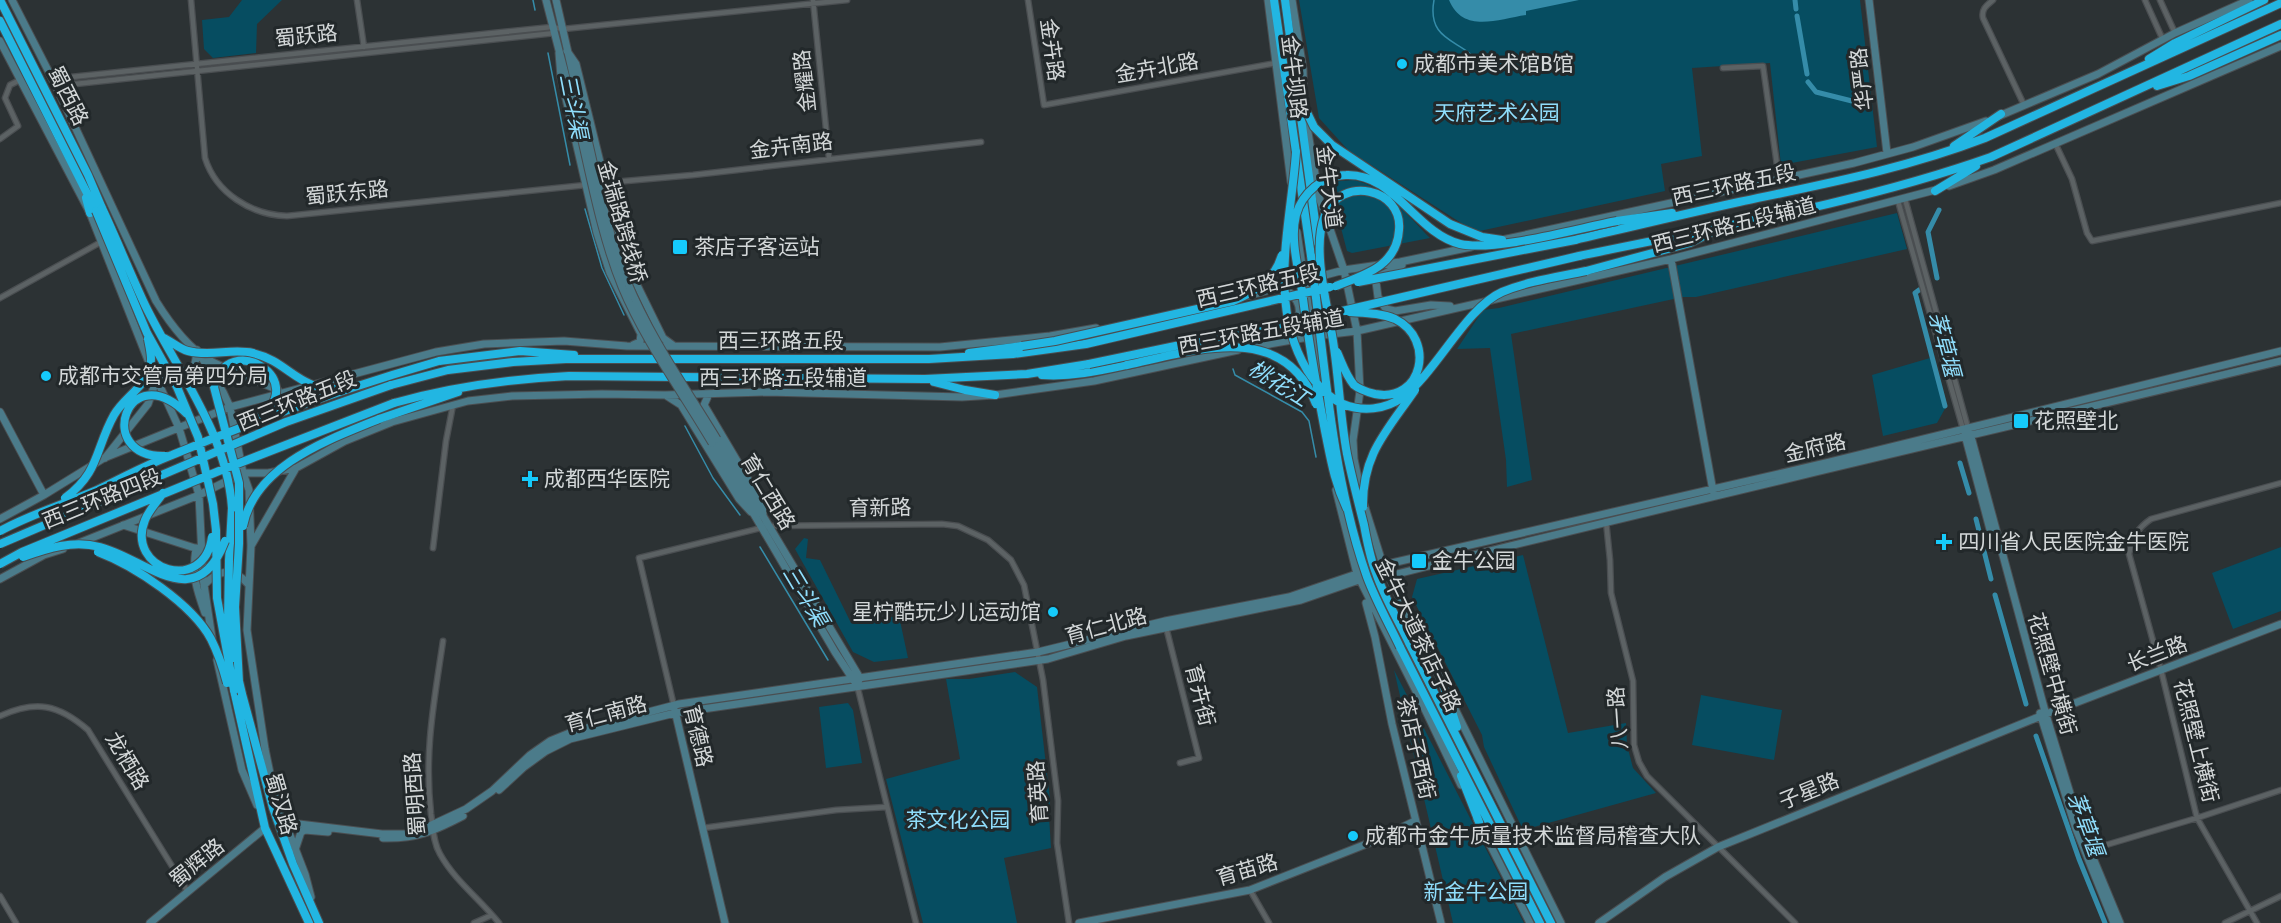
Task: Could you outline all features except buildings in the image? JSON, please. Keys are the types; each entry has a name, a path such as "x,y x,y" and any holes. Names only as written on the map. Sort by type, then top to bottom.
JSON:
{"highway":[{"name":"蜀西路","path":"0,0 88,175 96,211"},
{"name":"金牛大道","path":"1274,0 1322,343"},
{"name":"金牛大道","path":"1285,0 1334,344"},
{"path":"2115,79 2175,38 2264,0"},
{"name":"西三环路五段","path":"215,453 286,422 391,385 448,370 513,362 592,359 929,359 1013,354 1086,344 1336,286 1575,240 1688,213 1869,175 1942,154 1985,138 2281,3"},
{"name":"蜀西路","path":"0,21 96,211"},
{"name":"西三环路五段","path":"219,471 394,403 479,384 569,376 925,379 1027,374 1089,364 1338,312 1579,256 1872,194 1943,174 1991,157 2281,24"},
{"path":"2121,97 2189,76 2281,35"},
{"path":"1299,96 1314,127 1322,136 1450,224 1482,237 1520,240"},
{"path":"1942,154 2001,114"},
{"path":"929,359 1055,341 1233,301 1252,293 1272,276 1279,264 1285,243 1293,191 1296,152"},
{"path":"1935,190 1991,157"},
{"path":"88,175 105,195"},
{"path":"1347,509 1336,486 1312,365 1294,237 1296,215 1302,200 1311,190 1331,177 1362,176 1389,192 1428,228 1443,238 1473,246 1520,240 1667,213 1688,213"},
{"path":"1320,255 1321,230 1325,216 1339,197 1353,190 1368,191 1379,195 1397,213 1399,235 1391,255 1381,266 1336,286"},
{"path":"96,211 147,333 192,418 205,463 213,504 216,530 217,598 236,689"},
{"path":"96,211 194,391 222,463 231,496 227,577 228,622 236,689"},
{"path":"1364,525 1365,473 1372,454 1423,378 1483,305 1501,292 1689,243 1725,225"},
{"path":"1285,243 1284,282 1288,320 1302,361 1324,392 1350,407 1374,409 1396,401 1423,378"},
{"path":"1334,344 1346,374 1354,385 1366,392 1380,395 1392,394 1412,382 1418,371 1419,350 1408,328 1385,315 1338,312"},
{"path":"56,504 75,490 91,472 114,414 147,376 152,360 147,333"},
{"path":"164,337 189,351 208,354 238,351 264,357 314,387 351,388"},
{"name":"金牛大道茶店子路","path":"1322,343 1347,509 1367,577 1467,756 1551,923"},
{"name":"金牛大道茶店子路","path":"1334,344 1347,453 1376,573 1441,725 1540,923"},
{"path":"1027,374 1059,376 1080,374 1214,347 1236,346 1258,350 1275,357 1302,378 1310,390 1326,432"},
{"path":"0,531 56,504 94,491 169,456 249,424 351,388 439,361 520,351 568,354 592,359"},
{"path":"236,689 239,483 214,387 217,375 223,367 230,363 245,361 259,363 273,377 276,386 272,405 264,414 249,424"},
{"path":"925,379 965,390 995,395"},
{"path":"239,544 248,506 262,484 287,464 344,434 379,419 479,384"},
{"path":"169,456 145,454 131,445 124,428 124,419 128,410 142,396 158,395 171,399 192,418"},
{"name":"西三环路四段","path":"0,544 215,453"},
{"name":"西三环路四段","path":"0,565 22,552 219,471"},
{"path":"164,493 145,521 142,535 144,548 151,560 163,568 175,571 186,570 197,565 206,557 212,538 213,504"},
{"path":"0,565 66,544 101,547 157,574 186,578 206,570 218,555 225,541 231,508"},
{"path":"66,544 93,550 118,561 159,586 190,614 210,638 236,689"},
{"path":"1442,681 1467,756"},
{"name":"蜀汉路","path":"236,689 240,718 265,828 309,923"},
{"name":"蜀汉路","path":"236,689 273,808 293,864 318,919"},
{"path":"1441,725 1479,822"}],"main road":[{"name":"蜀西路","path":"12,0 56,86 156,301 167,319 197,350"},
{"path":"546,0 553,31 563,52 576,64 616,227 635,281 663,338 676,347"},
{"path":"556,0 563,29 561,77 586,185 610,273 641,334 640,342 627,346"},
{"name":"金牛坝路","path":"1268,0 1304,282 1336,489 1358,577"},
{"name":"金牛坝路","path":"1292,0 1303,69 1304,103 1319,197 1344,270 1357,331 1360,391 1356,414 1354,459 1362,498 1383,565 1561,923"},
{"name":"华严路","path":"1869,0 1887,153"},
{"name":"西三环路五段辅道","path":"104,458 230,407 436,352 476,345 564,341 676,347 921,347 980,344 1103,327 1275,290 1344,270 1413,260 1887,153 1965,130 2098,74 2163,40 2175,38 2249,0"},
{"name":"蜀西路","path":"0,41 96,211"},
{"name":"西三环路五段辅道","path":"0,579 44,555 199,495 243,473 268,473 296,468 345,441 383,426 453,404 512,396 602,394 767,392 962,397 995,395 1094,381 1266,344 1357,331 1671,259 1901,200 1994,170 2281,46"},
{"name":"金瑞路跨线桥","path":"563,52 607,223 626,279 639,308 715,441"},
{"path":"96,211 101,242 147,360 179,428 199,495 198,549 209,622 242,770 263,818"},
{"path":"1671,259 1713,493"},
{"path":"1413,260 1380,276 1376,282 1378,297 1386,309 1395,311 1431,305 1459,307"},
{"path":"1266,344 1293,331 1298,321 1299,311 1295,298 1290,293 1275,290"},
{"path":"156,376 173,381 183,380 192,374 196,366 197,350"},
{"path":"197,350 209,360 283,392"},
{"path":"197,350 224,392 230,407 243,473 249,490 252,546 247,630 265,749 281,814 305,874 318,919"},
{"name":"金府路","path":"1967,433 2281,351"},
{"name":"金府路","path":"1358,577 1383,565 1713,493 2281,361"},
{"path":"0,519 45,495 104,458 148,404 156,376"},
{"path":"709,394 704,405 762,503 760,518"},
{"path":"665,395 681,405 739,499 760,518"},
{"path":"0,412 45,495"},
{"name":"花照壁中横街","path":"1967,433 2044,716 2087,850 2114,923"},
{"name":"育仁西路","path":"715,441 857,681"},
{"path":"252,546 296,468"},
{"name":"金府路","path":"1358,577 1389,576 1713,493"},
{"path":"123,525 198,549"},
{"path":"198,549 193,571 195,585 209,622"},
{"path":"204,585 217,573 225,572 241,576 248,584"},
{"path":"1358,577 1530,923"},
{"name":"育仁北路","path":"857,681 1039,656 1048,658 1166,624 1301,600 1358,577"},
{"name":"茶店子西街","path":"1358,577 1375,637 1392,724 1441,923"},
{"name":"长兰路","path":"2044,716 2281,624"},
{"name":"育仁南路","path":"295,849 298,835 305,830 405,839 433,829 467,814 494,795 524,767 546,751 570,738 674,709 857,681"},
{"name":"育德路","path":"674,709 725,923"},
{"name":"子星路","path":"1599,923 1665,877 1718,847 2044,716"},
{"path":"281,814 299,824 363,833 405,834 433,829"},
{"name":"育苗路","path":"1082,923 1250,890 1374,841 1415,821"},
{"name":"蜀辉路","path":"150,923 265,828"},
{"name":"花照壁中横街","path":"2087,850 2120,923"}],"street":[{"name":"蜀跃东路","path":"191,0 205,158 209,170 218,184 230,195 264,213 287,216 605,183"},
{"path":"357,0 364,47"},
{"name":"蜀跃路","path":"56,86 563,29 847,0"},
{"name":"金卉路","path":"1028,0 1044,105"},
{"path":"1994,0 1985,7 1982,13 1983,18 2024,105"},
{"path":"2145,0 2163,40"},
{"path":"2160,0 2175,38"},
{"name":"金耀路","path":"813,2 829,158"},
{"name":"蜀跃路","path":"52,79 364,47 553,31"},
{"name":"金卉北路","path":"1044,105 1276,63"},
{"path":"1723,68 1763,66 1779,179"},
{"path":"0,139 18,126 5,98 10,85 20,80"},
{"name":"金卉南路","path":"605,183 981,142"},
{"path":"2055,143 2072,179 2087,233 2092,241 2281,203"},
{"path":"1901,200 1967,433"},
{"path":"0,298 101,242"},
{"path":"432,548 453,404"},
{"name":"花照壁上横街","path":"2257,923 2197,818 2161,670 2129,554 2133,537 2145,523 2160,515 2281,483"},
{"name":"八一路","path":"1606,521 1611,593 1633,681 1634,745 1639,762 1647,776 1796,923"},
{"name":"育新路","path":"639,558 766,527 933,524 958,526 975,532 999,548 1011,560 1019,573 1039,656"},
{"name":"育德路","path":"639,558 674,709"},
{"name":"育卉街","path":"1166,624 1199,758 1180,763"},
{"name":"蜀明西路","path":"443,641 428,742 427,783 435,843 440,855 465,888 499,923"},
{"name":"育英路","path":"1039,656 1058,801 1057,843 1069,923"},
{"name":"育仁西路","path":"857,681 915,923"},
{"name":"龙栖路","path":"0,716 19,708 42,706 67,714 88,730 188,892"},
{"path":"2087,850 2197,818 2281,790"},
{"path":"703,828 836,810 887,807"},
{"path":"1250,890 1269,923"},
{"path":"0,896 16,923"},
{"path":"2225,923 2281,896"},
{"path":"474,923 492,915"}],"green space":[{"path":"242,0 282,0 257,24 256,53 213,58 204,49 202,20 229,17"},
{"name":"天府艺术公园","path":"1299,0 1860,0 1877,147 1781,165 1770,63 1692,68 1702,156 1661,164 1665,191 1475,232 1348,150 1319,118"},
{"path":"1354,180 1377,189 1405,212 1430,238 1352,253 1347,251 1329,182"},
{"path":"1897,213 1907,249 1696,297 1683,297 1511,334 1532,480 1507,487 1506,460 1490,348 1457,349 1483,310"},
{"path":"1930,358 1947,405 1937,423 1883,436 1872,375"},
{"path":"804,538 808,539 806,558 820,560 851,623 899,616 908,658 874,662 853,652 795,549"},
{"path":"2281,547 2281,611 2233,629 2212,573"},
{"name":"金牛公园","path":"1523,555 1568,733 1626,723 1627,745 1633,768 1656,793 1523,830 1484,747 1482,735 1412,597 1417,579"},
{"name":"新金牛公园","path":"1394,670 1524,923 1453,923"},
{"name":"茶文化公园","path":"1015,672 1037,687 1050,800 1051,848 1004,858 1017,923 923,923 886,779 960,759 946,679 969,679"},
{"path":"1701,695 1782,710 1774,760 1692,745"},
{"path":"848,703 853,710 862,763 826,768 819,707"}],"shaded area":[{"path":"1449,0 1579,0 1526,11 1526,15 1482,22 1463,17 1455,11"}],"waterway":[{"name":"三斗渠","path":"533,0 535,10"},
{"path":"1434,0 1433,14 1441,33 1465,50 1480,65"},
{"name":"茅草堰","path":"1795,0 1796,9"},
{"name":"茅草堰","path":"1797,16 1807,74"},
{"name":"三斗渠","path":"548,53 570,165"},
{"name":"茅草堰","path":"1808,82 1816,92 1868,105"},
{"name":"三斗渠","path":"585,209 602,268 624,315"},
{"name":"茅草堰","path":"1937,278 1928,232 1939,210"},
{"name":"茅草堰","path":"1919,290 1915,293 1945,406"},
{"name":"桃花江","path":"1233,369 1235,375 1302,412 1309,421 1316,457"},
{"name":"三斗渠","path":"685,426 713,478 740,515"},
{"name":"茅草堰","path":"1960,463 1969,493"},
{"name":"茅草堰","path":"1976,519 1991,579"},
{"name":"三斗渠","path":"760,547 828,660"},
{"name":"茅草堰","path":"1995,595 2026,704"},
{"name":"茅草堰","path":"2036,736 2079,859 2105,923"}],"place":[{"name":"成都市美术馆B馆","path":"1402,64"},
{"name":"茶店子客运站","path":"680,247"},
{"name":"成都市交管局第四分局","path":"46,376"},
{"name":"花照壁北","path":"2021,421"},
{"name":"成都西华医院","path":"530,479"},
{"name":"四川省人民医院金牛医院","path":"1944,542"},
{"name":"金牛公园","path":"1419,561"},
{"name":"星柠酷玩少儿运动馆","path":"1053,612"},
{"name":"成都市金牛质量技术监督局稽查大队","path":"1353,836"}]}
